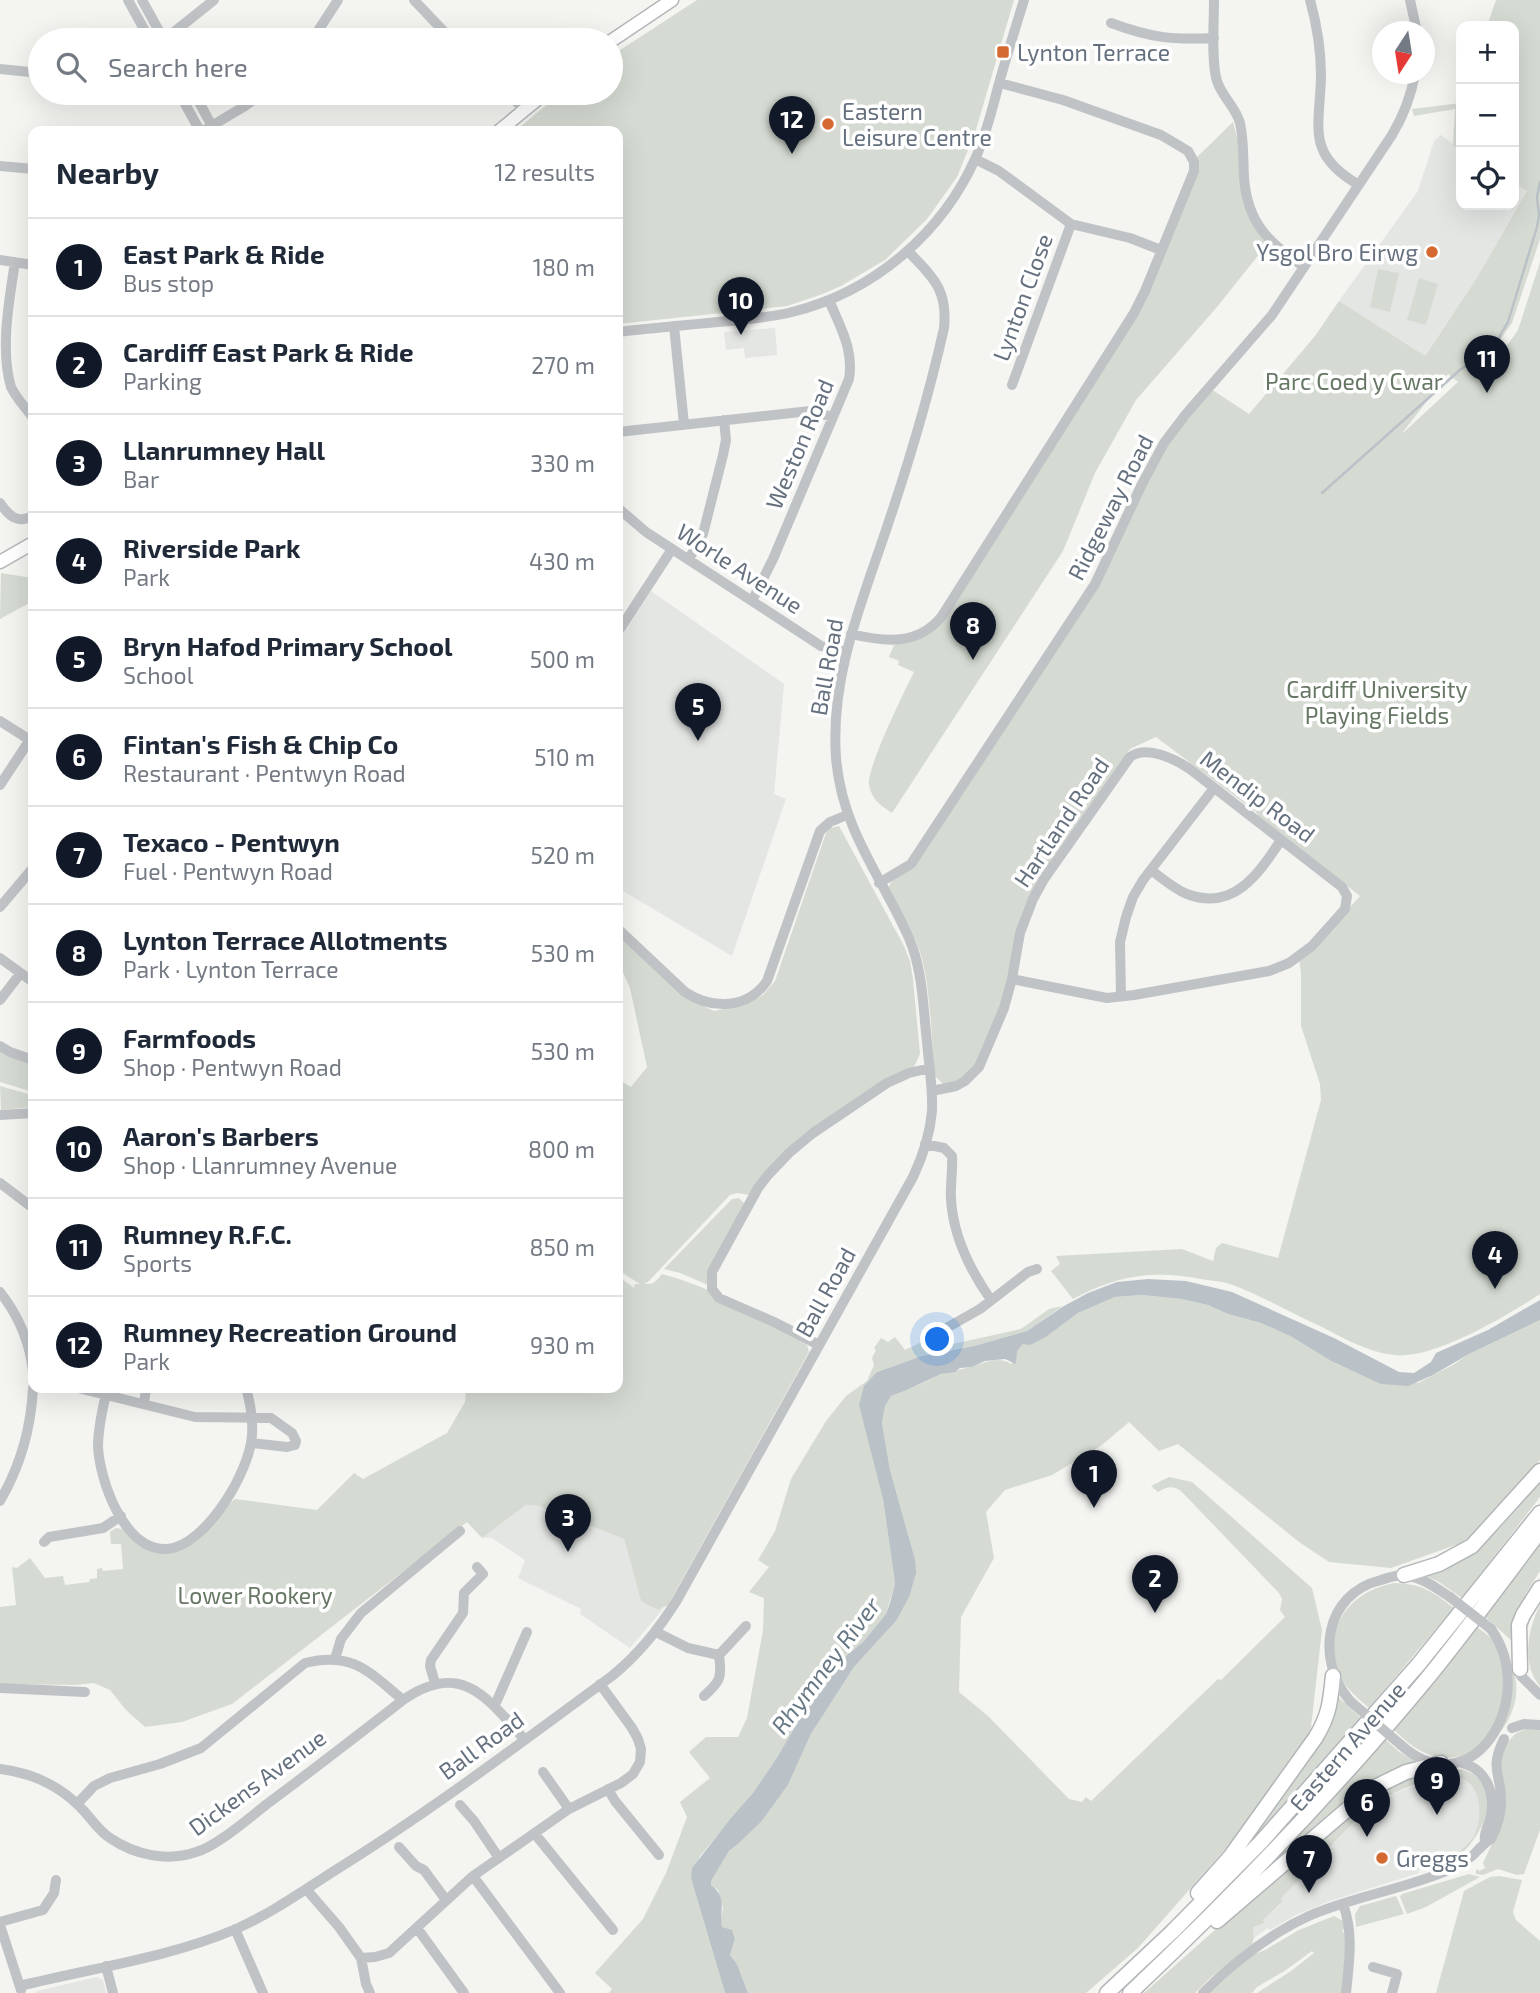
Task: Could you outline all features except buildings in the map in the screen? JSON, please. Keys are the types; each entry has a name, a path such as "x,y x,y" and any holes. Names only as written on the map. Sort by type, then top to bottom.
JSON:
{"highway":[{"path":"1404,1575 1439,1564 1472,1546 1540,1471"},
{"name":"Eastern Avenue","path":"1107,1993 1261,1842 1418,1665 1540,1513"},
{"name":"Eastern Avenue","path":"1130,1993 1183,1944 1272,1853 1352,1766 1430,1675 1540,1531"},
{"path":"1520,1672 1519,1625 1522,1615 1540,1588"},
{"path":"1172,1932 1186,1907 1230,1857 1316,1737 1326,1720 1333,1676"},
{"path":"1183,1944 1208,1929 1371,1789 1406,1772 1441,1763"}],"main road":[{"path":"623,33 672,0"},
{"path":"505,126 531,105"},
{"path":"0,562 28,546"}],"street":[{"path":"128,0 143,28"},
{"path":"142,0 157,28"},
{"path":"179,28 215,0"},
{"path":"320,28 338,0"},
{"path":"414,0 441,28"},
{"path":"623,331 790,313 829,300 876,276 908,251 950,204 975,159 1024,0"},
{"path":"1214,0 1215,70 1218,84 1232,104 1240,123 1249,206 1270,242 1304,267"},
{"path":"1310,0 1320,48 1318,138 1323,152 1334,167 1359,185"},
{"path":"1410,0 1415,21"},
{"path":"1111,23 1150,36 1214,38"},
{"path":"0,69 28,72"},
{"path":"851,634 881,640 906,639 927,631 943,616 1134,313 1194,170 1194,162 1188,151 1161,135 1088,108 1000,83"},
{"name":"Ridgeway Road","path":"879,883 911,864 1084,601 1164,443 1203,394 1264,326 1402,118 1413,84"},
{"path":"188,105 203,126"},
{"path":"198,105 205,126"},
{"path":"212,126 246,105"},
{"path":"520,105 525,110"},
{"path":"975,159 999,171 1071,223 1130,238 1161,250"},
{"path":"0,166 28,169"},
{"name":"Lynton Close","path":"1012,385 1071,223"},
{"name":"Ball Road","path":"21,1990 196,1943 260,1917 422,1814 631,1660 656,1632 677,1600 913,1177 925,1144 932,1091 916,956 847,815 838,775 835,740 839,689 846,652 900,488 944,328 944,308 937,283 908,251"},
{"path":"0,260 28,264"},
{"path":"15,262 2,356 13,391 28,411"},
{"name":"Weston Road","path":"752,601 761,587 847,386 851,362 849,346 829,300"},
{"path":"674,326 684,424"},
{"path":"623,431 810,411 833,417"},
{"path":"689,559 703,534 723,455 726,440 724,420"},
{"path":"0,503 7,514 17,519 28,518"},
{"name":"Worle Avenue","path":"623,512 646,532 821,646 846,652"},
{"path":"623,624 672,549"},
{"path":"0,721 28,735"},
{"path":"0,785 28,742"},
{"name":"Mendip Road","path":"1121,996 1255,975 1284,966 1312,946 1345,909 1348,896 1345,890 1179,762 1147,752 1137,752"},
{"name":"Hartland Road","path":"932,1091 956,1086 979,1067 996,1031 1012,979 1020,933 1038,888 1130,757 1137,752"},
{"path":"1012,979 1095,997 1121,996 1121,942 1123,926 1133,897 1214,788"},
{"path":"623,934 695,999 723,1005 749,998 763,988 770,974 820,831 826,824 847,815"},
{"path":"1151,870 1187,894 1203,898 1222,897 1240,889 1253,879 1281,840"},
{"path":"0,906 28,874"},
{"path":"0,958 28,979"},
{"path":"0,1000 20,974"},
{"path":"0,1046 28,1058"},
{"path":"819,1345 719,1298 711,1286 712,1272 762,1182 789,1153 813,1133 887,1083 909,1073 930,1068"},
{"path":"0,1115 28,1113"},
{"path":"925,1144 944,1148 952,1156 950,1186 954,1224 968,1264 991,1300"},
{"path":"0,1183 28,1204"},
{"path":"934,1335 980,1309 1028,1272 1037,1269"},
{"path":"0,1292 20,1325 28,1348"},
{"path":"2,1494 18,1464 26,1440 31,1420 33,1393"},
{"path":"101,1393 195,1417 271,1418 292,1433 296,1441 295,1445 287,1447 251,1443"},
{"path":"144,1404 145,1393"},
{"path":"106,1394 100,1427 99,1456 106,1484 130,1531 156,1548 171,1548 186,1542 208,1523 226,1502 239,1480 251,1443 247,1393"},
{"path":"44,1542 50,1537 103,1528 121,1516"},
{"path":"335,1660 341,1639 361,1614 460,1531"},
{"path":"477,1567 483,1574 464,1593 463,1613 431,1660 430,1666 435,1683 458,1684 477,1692 495,1705 524,1739"},
{"path":"1504,1739 1491,1751 1461,1762 1441,1763 1421,1758 1401,1745 1350,1701 1333,1676 1329,1636 1338,1611 1356,1590 1373,1581 1404,1575 1421,1579 1450,1597 1503,1640 1513,1652 1520,1672 1522,1697"},
{"path":"704,1696 720,1679 719,1655 746,1626"},
{"path":"495,1705 527,1632"},
{"path":"656,1632 688,1648 719,1655"},
{"path":"77,1804 94,1786 110,1778 160,1764 201,1748 305,1663 322,1659 350,1662 364,1668 403,1700"},
{"path":"1520,1672 1540,1695"},
{"name":"Dickens Avenue","path":"0,1769 39,1778 59,1788 107,1837 127,1848 151,1855 173,1857 199,1852 231,1832 403,1700 435,1683"},
{"path":"361,1958 389,1953 473,1876 569,1809 621,1783 633,1774 640,1762 641,1749 638,1739 600,1684"},
{"path":"0,1688 85,1692"},
{"path":"1203,1993 1261,1944 1312,1915 1450,1870 1467,1861 1491,1839 1500,1814 1501,1799 1496,1766 1498,1751 1518,1714"},
{"path":"1512,1728 1524,1724 1540,1725"},
{"path":"1461,1762 1478,1770 1491,1793 1491,1814 1483,1836 1485,1842"},
{"path":"543,1772 569,1809"},
{"path":"608,1789 659,1856"},
{"path":"460,1805 499,1858"},
{"path":"535,1834 613,1930"},
{"path":"399,1846 416,1866 424,1870 446,1900"},
{"path":"473,1876 560,1993"},
{"path":"21,1990 0,1923 43,1910 54,1893 56,1880"},
{"path":"306,1889 339,1927 361,1958 370,1993"},
{"path":"1343,1904 1350,1938 1346,1993"},
{"path":"417,1928 464,1993"},
{"path":"235,1929 263,1993"},
{"path":"106,1966 113,1993"},
{"path":"1373,1967 1397,1974 1392,1993"}],"shaded area":[{"name":"Ysgol Bro Eirwg","path":"1441,135 1456,146 1456,210 1516,210 1476,279 1424,357 1339,301 1418,191 1434,141"},
{"name":"Ysgol Bro Eirwg","path":"1519,186 1527,191 1519,205"},
{"path":"775,328 777,355 745,358 744,348 726,350 724,332"},
{"path":"651,591 784,684 774,794 786,799 732,956 623,891 623,634"},
{"path":"1148,1279 1186,1281 1232,1292 1334,1338 1399,1372 1414,1373 1431,1362 1436,1353 1488,1330 1540,1300 1540,1320 1408,1386 1381,1384 1331,1361 1292,1337 1208,1305 1142,1295 1115,1297 1078,1313 1046,1337 1030,1345 1023,1344 1017,1351 1016,1364 1005,1359 985,1361 941,1374 891,1396 885,1406 882,1423 890,1470 915,1559 916,1573 909,1597 896,1621 854,1667 811,1734 788,1785 761,1822 729,1851 711,1881 721,1900 722,1927 732,1930 735,1939 730,1955 737,1964 748,1993 725,1993 691,1878 692,1868 753,1793 818,1688 886,1614 895,1583 883,1499 859,1405 864,1386 877,1372 922,1356 974,1346 1027,1331 1088,1293 1117,1282"},
{"path":"526,1505 539,1506 624,1539 641,1601 662,1609 665,1607 630,1648 580,1614 581,1609 518,1578 525,1560 492,1538 482,1538"},
{"path":"1460,1773 1483,1795 1477,1832 1452,1859 1444,1851 1418,1871 1419,1873 1327,1902 1270,1930 1268,1928 1254,1938 1252,1927 1279,1906 1283,1895 1360,1816 1392,1794 1433,1777"},
{"path":"97,1977 103,1980 106,1993 35,1993 37,1991"}],"green space":[{"path":"697,0 1014,0 975,133 957,177 927,219 885,260 841,286 787,306 623,323 623,126 521,126 546,105 623,105 623,48"},
{"path":"1496,0 1540,0 1540,239 1512,323 1489,356 1496,361 1518,330 1540,262 1540,1294 1470,1334 1429,1351 1410,1355 1394,1355 1356,1344 1255,1294 1221,1282 1183,1276 1151,1275 1105,1284 1073,1299 1051,1271 1060,1264 1056,1256 1182,1249 1213,1261 1216,1248 1222,1243 1278,1258 1321,1100 1320,1084 1301,1026 1299,960 1313,949 1360,896 1256,812 1156,737 1130,749 1041,878 1002,1003 977,1064 953,1083 943,1084 935,1076 924,966 910,928 888,889 889,885 900,874 911,869 1098,586 1144,486 1167,446 1211,389 1249,414 1315,336 1339,301 1425,356 1476,279 1516,210 1519,210 1527,191 1519,186 1519,21 1489,21","holes":["1448,374 1458,382 1403,433"]},
{"path":"1456,104 1456,147 1453,145 1455,109 1414,116 1412,109"},
{"path":"1233,122 1239,138 1240,174 1268,243 1217,307 1136,400 1095,473 1063,551 892,813 877,802 869,785 880,747 914,672 898,665 899,661 889,657 894,645 927,635 1136,316 1196,158"},
{"path":"1378,269 1399,273 1390,312 1370,307"},
{"path":"1419,278 1438,284 1426,325 1407,320"},
{"path":"1,573 28,577 28,604 0,619"},
{"name":"Lower Rookery","path":"839,826 910,961 920,1054 914,1067 819,1124 750,1195 730,1195 648,1282 644,1283 656,1281 662,1274 700,1287 737,1304 807,1345 809,1352 668,1605 658,1610 641,1601 624,1539 539,1506 526,1505 482,1538 467,1522 232,1704 182,1722 145,1727 126,1710 110,1690 94,1683 0,1684 0,1607 16,1605 12,1567 17,1568 30,1558 45,1578 63,1576 65,1585 89,1582 90,1579 97,1578 97,1569 123,1569 121,1544 111,1544 110,1532 116,1528 134,1538 177,1550 235,1499 317,1510 354,1473 363,1479 447,1433 465,1402 466,1393 623,1393 623,1280 634,1288 635,1284 640,1284 623,1273 623,1082 631,1087 647,1067 630,988 623,972 623,937 692,1001 714,1011 745,1005 763,995 775,981 830,828"},
{"path":"0,1050 28,1061 28,1090 0,1082"},
{"path":"0,1086 28,1094 28,1107 1,1110"},
{"path":"739,1198 745,1204 708,1285 664,1269 732,1199"},
{"path":"1142,1295 1208,1305 1292,1337 1348,1369 1418,1383 1469,1354 1540,1320 1540,1460 1483,1526 1464,1542 1391,1568 1329,1562 1299,1542 1178,1444 1159,1451 1129,1422 1102,1445 1052,1475 1005,1490 986,1512 994,1558 961,1617 959,1692 988,1716 1069,1799 1082,1802 1086,1797 1091,1801 1285,1617 1280,1610 1282,1599 1279,1593 1181,1491 1170,1487 1158,1492 1151,1486 1169,1477 1192,1482 1312,1588 1322,1630 1310,1736 1226,1848 1138,1948 1086,1993 748,1993 737,1964 730,1955 735,1939 722,1927 723,1908 718,1890 710,1882 729,1851 761,1822 788,1785 811,1734 854,1667 896,1621 915,1559 890,1470 882,1423 885,1406 891,1396 940,1375 993,1360 1011,1364 1023,1344 1046,1337 1078,1313 1115,1297"},
{"path":"1063,1306 1027,1331 974,1346 922,1356 877,1372 875,1462 895,1583 886,1614 818,1688 753,1793 700,1856 691,1878 725,1993 609,1993 612,1989 595,1973 643,1919 666,1873 687,1817 680,1802 710,1778 689,1752 706,1737 738,1737 747,1718 763,1630 764,1598 749,1592 769,1567 758,1560 775,1531 791,1479 826,1421 846,1396 867,1381 874,1365 874,1348 881,1338 888,1342 895,1337 905,1350 924,1341 939,1347 1021,1329 1049,1309"},
{"path":"1540,1482 1540,1497 1462,1598 1424,1575 1450,1566 1476,1550 1499,1529"},
{"path":"1540,1545 1540,1571 1514,1619 1512,1641 1485,1617"},
{"path":"1394,1583 1426,1590 1454,1608 1369,1708 1340,1676 1335,1659 1336,1629 1351,1604 1363,1595"},
{"path":"1540,1605 1540,1686 1530,1668 1528,1646 1532,1624"},
{"path":"1477,1627 1498,1644 1512,1666 1516,1685 1514,1704 1508,1721 1497,1736 1482,1748 1465,1755 1447,1757 1428,1754 1414,1747 1393,1729 1436,1681"},
{"path":"1337,1696 1361,1718 1245,1848 1332,1723 1337,1708"},
{"path":"1529,1728 1540,1729 1540,1830 1524,1874 1517,1875 1498,1869 1483,1875 1476,1874 1477,1869 1479,1871 1485,1868 1483,1863 1494,1840 1499,1769 1505,1745 1516,1733"},
{"path":"1385,1739 1398,1751 1421,1765 1385,1775 1357,1792 1264,1872"},
{"path":"1461,1769 1476,1776 1485,1786 1487,1812 1474,1840 1453,1861 1451,1859 1472,1839 1478,1824 1478,1801 1473,1787 1462,1779 1445,1777 1427,1780 1394,1793 1353,1823 1284,1895 1281,1900 1283,1901 1263,1920 1264,1923 1253,1927 1252,1944 1195,1993 1144,1993 1352,1808 1396,1782 1435,1771"},
{"path":"1469,1874 1480,1877 1426,1907 1407,1914 1400,1897 1402,1894"},
{"path":"1490,1877 1522,1880 1513,1912 1516,1920 1540,1941 1540,1993 1436,1993 1464,1891"},
{"path":"1396,1896 1404,1914 1356,1927 1355,1914 1360,1906"},
{"path":"1334,1916 1343,1921 1345,1929 1342,1930 1346,1937 1343,1993 1257,1993 1291,1971 1314,1953 1312,1951 1252,1993 1210,1993 1250,1956 1299,1930"}],"waterway":[{"path":"1322,493 1461,369 1473,365 1499,337 1508,322 1537,227 1540,182"}],"place":[{"name":"Lynton Terrace","path":"1003,52"},
{"name":"Eastern Leisure Centre","path":"828,124"},
{"name":"Rumney Recreation Ground","path":"792,154"},
{"name":"Ysgol Bro Eirwg","path":"1432,252"},
{"name":"Aaron's Barbers","path":"741,335"},
{"name":"Rumney R.F.C.","path":"1487,393"},
{"name":"Lynton Terrace Allotments","path":"973,660"},
{"name":"Bryn Hafod Primary School","path":"698,741"},
{"name":"Riverside Park","path":"1495,1289"},
{"name":"East Park & Ride","path":"1094,1508"},
{"name":"Llanrumney Hall","path":"568,1552"},
{"name":"Cardiff East Park & Ride","path":"1155,1613"},
{"name":"Farmfoods","path":"1437,1815"},
{"name":"Fintan's Fish & Chip Co","path":"1367,1837"},
{"name":"Greggs","path":"1382,1858"},
{"name":"Texaco - Pentwyn","path":"1309,1893"}],"park label":[{"name":"Parc Coed y Cwar","path":"1354,381"},
{"name":"Cardiff University Playing Fields","path":"1377,702"}],"water label":[{"name":"Rhymney River","path":"825,1665"}]}
